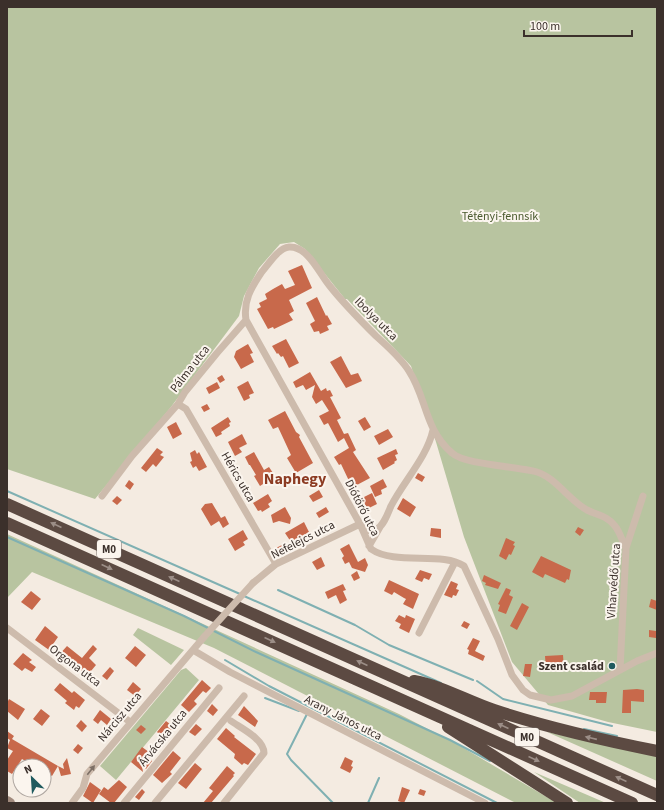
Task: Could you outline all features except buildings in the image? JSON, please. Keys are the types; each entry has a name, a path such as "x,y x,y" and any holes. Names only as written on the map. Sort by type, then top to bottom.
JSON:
{"highway":[{"name":"M0","path":"7,504 657,795"},
{"name":"M0","path":"7,523 632,803"},
{"path":"397,679 432,684 493,710 551,728 657,751"},
{"path":"409,703 567,803"}],"street":[{"name":"Ibolya utca","path":"246,320 246,299 270,261 281,250 289,247 301,249 356,315 403,363 414,381 433,430"},
{"name":"Pálma utca","path":"102,496 132,456 178,404 216,353 246,320"},
{"name":"Diótörő utca","path":"246,320 360,524 369,546 377,552 397,557 455,562"},
{"name":"Hérics utca","path":"178,404 186,409 276,564"},
{"path":"369,546 401,487 426,450 433,430"},
{"path":"433,430 454,455 478,462 537,472 549,478 572,500 587,510 606,518 615,526 626,548"},
{"name":"Viharvédő utca","path":"620,670 626,548 643,496"},
{"path":"360,524 366,530 372,531 380,527"},
{"name":"Nefelejcs utca","path":"193,650 253,583 276,564 360,524"},
{"path":"419,632 455,562 461,564 467,569 508,665 518,684 524,690 537,698 551,700 572,696 620,670 657,653"},
{"name":"Orgona utca","path":"7,628 130,722"},
{"name":"Nárcisz utca","path":"72,803 83,788 86,774 193,650"},
{"name":"Arany János utca","path":"193,650 230,672 484,803"},
{"name":"Árvácska utca","path":"124,803 219,688"},
{"path":"155,803 244,696"},
{"path":"224,803 264,753 264,749 260,743 231,721"}],"green space":[{"name":"Tétényi-fennsík","path":"7,7 657,7 657,732 608,722 548,705 512,662 464,537 436,442 411,366 347,299 345,299 305,249 294,242 280,244 259,268 244,296 239,316 171,407 95,499 7,469"},
{"path":"7,534 399,714 455,743 557,803 516,803 214,648 32,572 7,598"},
{"path":"138,628 184,650 171,665 133,635"},
{"path":"186,668 199,680 116,780 100,766 181,670"},
{"path":"547,732 657,756 657,781"},
{"path":"534,772 606,803 580,803"}],"waterway":[{"path":"7,491 240,594"},
{"path":"7,537 184,616 256,652 450,740 490,761"},
{"path":"278,590 355,625 389,645 473,680"},
{"path":"244,596 441,683"},
{"path":"225,660 269,686 497,803"},
{"path":"477,681 503,699 612,726"},
{"path":"265,698 299,711"},
{"path":"307,714 287,754 333,803"},
{"path":"584,729 617,736"},
{"path":"368,803 379,778"}],"place":[{"name":"Szent család","path":"612,666"}],"district":[{"name":"Naphegy","path":"295,479"}]}
